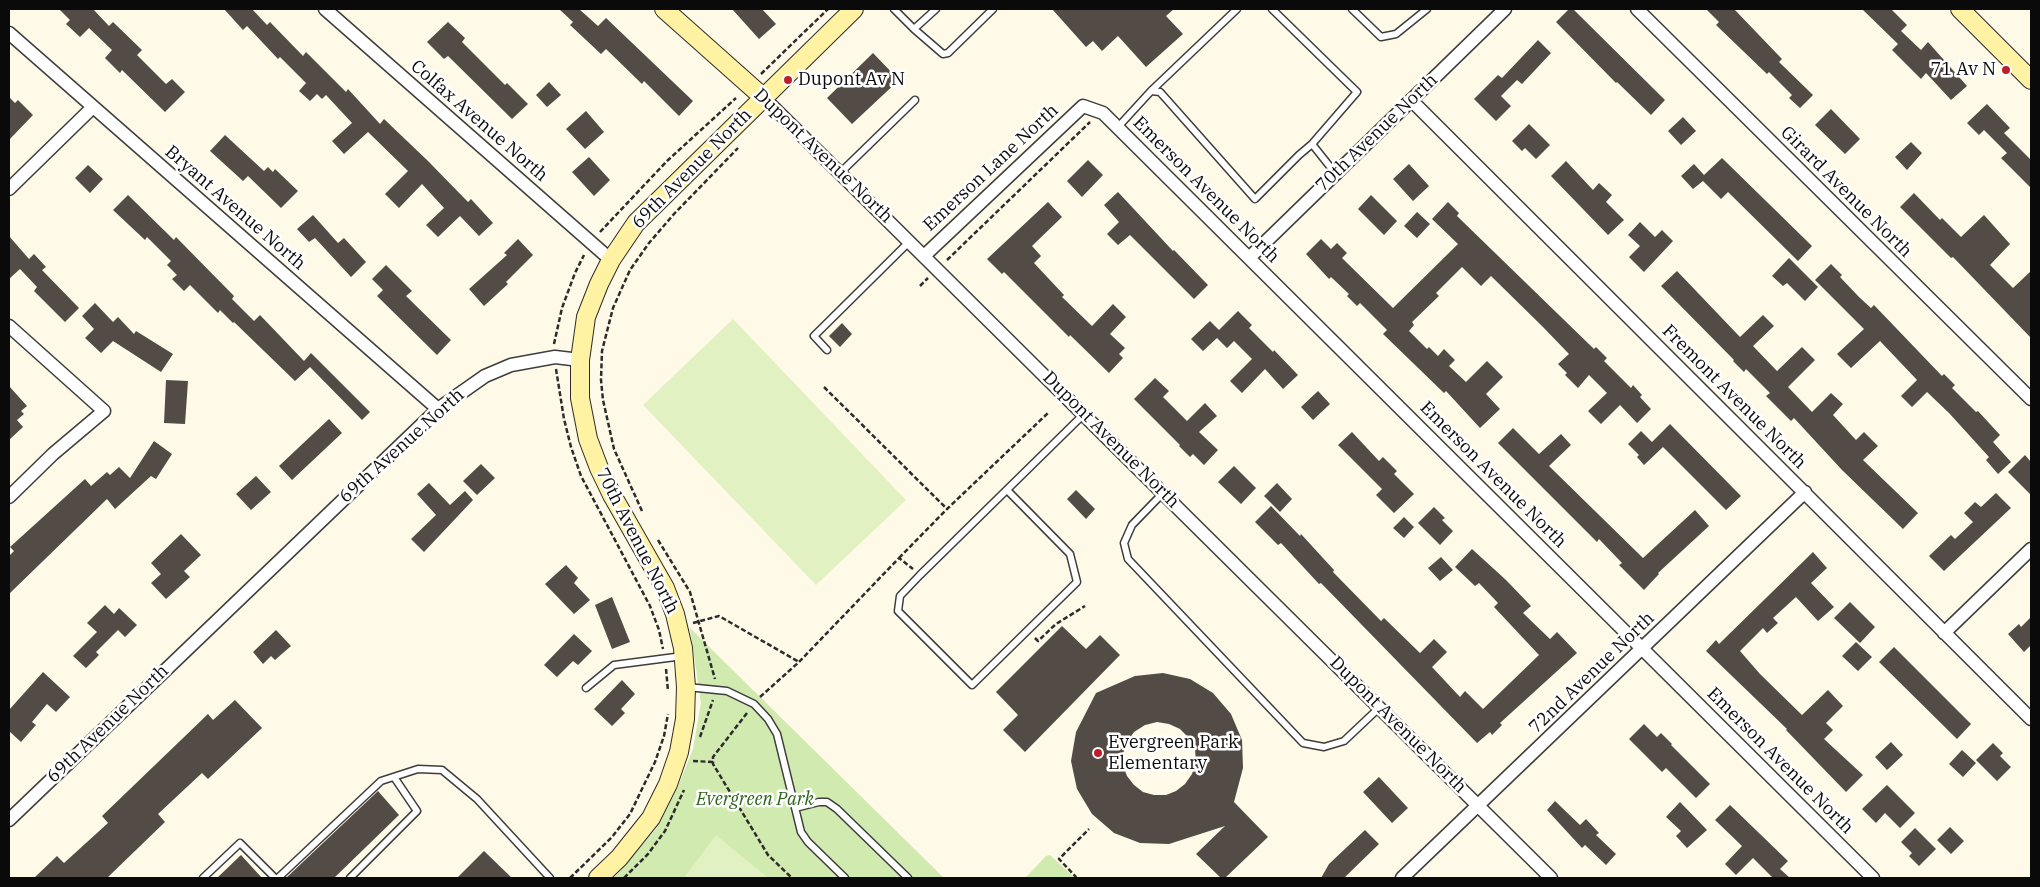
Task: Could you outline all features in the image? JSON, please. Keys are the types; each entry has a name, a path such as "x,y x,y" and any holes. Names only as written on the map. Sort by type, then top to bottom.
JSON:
{"street":[{"name":"Colfax Avenue North","path":"325,9 611,260"},
{"name":"Dupont Avenue North","path":"664,9 764,98 910,241 1551,878"},
{"name":"69th Avenue North","path":"9,820 438,409 485,376 510,365 555,357 580,360 586,317 598,284 611,260 636,223 854,9"},
{"name":"70th Avenue North","path":"1249,258 1505,9"},
{"name":"Girard Avenue North","path":"1637,9 2031,399"},
{"path":"1960,9 2031,80"},
{"name":"Bryant Avenue North","path":"9,33 438,409"},
{"name":"Fremont Avenue North","path":"1411,100 2031,719"},
{"name":"Emerson Avenue North","path":"1083,106 1103,112 1874,878"},
{"name":"Emerson Lane North","path":"924,256 1083,106"},
{"path":"9,189 93,107"},
{"path":"9,326 104,411 53,454 9,497"},
{"name":"70th Avenue North","path":"580,360 580,398 588,439 598,468 665,588 675,614 684,656 686,687 684,727 679,752 668,784 651,818 619,858 598,878"},
{"name":"72nd Avenue North","path":"1402,878 1805,492"},
{"path":"1944,633 2031,549"}],"lane":[{"path":"894,9 942,54 948,54 993,9"},
{"path":"914,29 936,9"},
{"path":"1118,127 1151,91 1237,9"},
{"path":"1151,91 1160,92 1255,198 1312,144 1358,92 1272,9"},
{"path":"1352,9 1381,37 1396,34 1427,9"},
{"path":"840,173 915,100"},
{"path":"1312,144 1336,173"},
{"path":"827,350 814,336 910,241"},
{"path":"1007,490 1070,554 1076,582 972,685 898,611 900,596 920,575 1084,414"},
{"path":"1164,492 1132,525 1124,544 1128,559 1303,743 1324,747 1344,741 1380,707"},
{"path":"586,688 614,665 684,656"},
{"path":"686,687 727,691 754,704 768,719 777,734 801,832 808,842 845,878"},
{"path":"278,878 381,781 418,769 442,770 478,799 550,878"},
{"path":"350,878 417,811 394,777"},
{"path":"795,808 827,802 837,809 908,878"},
{"path":"203,878 240,843 274,878"}],"path":[{"path":"751,86 828,9"},
{"path":"920,286 1082,129 1103,112"},
{"path":"645,518 614,449 602,400 602,351 614,308 630,270 649,243 674,214 743,142"},
{"path":"824,387 947,509"},
{"path":"792,878 768,855 713,764 713,757 754,704 799,662 947,509 1048,413"},
{"path":"657,538 690,592 699,622 719,616 799,662"},
{"path":"899,558 920,575"},
{"path":"1028,631 1038,641 1056,624 1085,606"},
{"path":"693,761 713,762"},
{"path":"1075,878 1059,859 1089,829"}],"green space":[{"path":"733,319 906,500 816,585 643,405"},
{"name":"Evergreen Park","path":"690,628 944,878 614,878 657,828 677,789 693,749 701,703"},
{"path":"716,835 768,878 684,878"},
{"path":"1050,855 1075,878 1025,878 1046,856"}],"building":[{"path":"59,9 93,9 109,26 113,22 142,50 137,55 166,84 172,79 185,92 165,112 122,70 120,73 105,58 112,50 89,28 80,37 66,24 70,20"},
{"path":"224,9 252,9 267,25 270,22 303,56 306,52 346,92 348,89 380,124 384,119 468,202 471,199 493,223 479,236 460,216 438,237 426,225 444,208 422,184 399,208 385,194 408,171 368,132 344,154 332,141 352,123 326,95 322,99 317,94 310,101 299,91 306,83 280,57 278,59 247,26 243,30"},
{"path":"559,9 579,9 598,26 606,18 693,101 679,116 644,81 642,84 606,49 601,54 570,25 573,22"},
{"path":"732,9 762,9 776,24 759,39"},
{"path":"1052,9 1174,9 1166,16 1183,34 1146,67 1118,36 1102,51 1093,41 1086,47"},
{"path":"1569,9 1573,9 1665,100 1651,115 1616,83 1556,22"},
{"path":"1706,9 1734,9 1782,59 1779,62 1813,95 1800,108 1789,98 1792,95 1769,72 1767,74 1716,25 1719,22"},
{"path":"1862,9 1891,9 1907,25 1901,31 1921,50 1928,42 1967,86 1951,100 1926,73 1921,79 1892,50 1898,44"},
{"path":"448,22 465,38 462,42 505,85 507,83 528,104 512,119 448,56 444,59 427,42"},
{"path":"1538,40 1551,53 1522,84 1517,80 1501,96 1511,106 1496,121 1474,99 1498,75 1502,78"},
{"path":"873,53 899,80 852,124 827,98"},
{"path":"549,82 561,95 547,107 536,95"},
{"path":"9,97 15,103 18,100 33,115 9,140"},
{"path":"1987,104 2010,128 2004,133 2031,160 2031,188 2001,158 2007,153 1984,130 1979,135 1967,123"},
{"path":"1831,109 1860,139 1845,154 1815,125"},
{"path":"586,111 604,132 585,149 566,129"},
{"path":"1683,117 1696,131 1681,145 1668,131"},
{"path":"1529,124 1550,145 1536,159 1525,148 1522,151 1512,141"},
{"path":"225,135 264,171 268,167 273,172 275,169 298,191 281,208 248,176 243,181 210,151"},
{"path":"1911,142 1922,153 1907,170 1895,157"},
{"path":"589,157 610,180 594,196 572,172"},
{"path":"1722,158 1812,246 1798,261 1728,192 1721,199 1703,181 1693,189 1681,176 1694,164 1704,175"},
{"path":"1088,160 1103,175 1082,197 1067,181"},
{"path":"1566,161 1593,190 1599,183 1612,195 1606,202 1624,220 1608,235 1551,176"},
{"path":"1409,164 1429,186 1413,201 1393,179"},
{"path":"88,165 103,179 90,193 75,178"},
{"path":"1118,192 1173,251 1208,285 1194,299 1130,235 1118,245 1107,234 1119,222 1104,205"},
{"path":"1914,193 1940,220 1942,218 1961,237 1984,215 2010,244 1990,265 2013,288 2031,271 2031,338 1953,257 1951,258 1900,207"},
{"path":"128,195 174,240 176,237 234,296 232,299 254,321 260,315 304,361 311,353 370,412 362,420 310,367 295,381 234,322 220,310 218,313 190,285 184,291 172,279 177,275 167,265 171,261 147,237 145,240 113,210"},
{"path":"1371,195 1397,221 1384,235 1358,209"},
{"path":"1048,202 1062,217 1032,246 1041,256 1034,263 1064,295 1062,297 1092,326 1113,304 1126,317 1110,334 1125,348 1119,354 1123,358 1109,373 1070,335 1069,337 1004,272 1002,274 987,259"},
{"path":"1448,202 1459,213 1457,216 1594,349 1596,347 1607,358 1604,361 1631,388 1633,385 1642,395 1640,397 1651,409 1637,423 1620,405 1601,424 1588,411 1607,393 1589,375 1578,388 1565,375 1567,373 1558,364 1569,354 1491,276 1481,286 1462,267 1436,293 1439,296 1412,322 1414,325 1409,331 1427,349 1429,347 1438,356 1444,349 1455,360 1449,366 1466,382 1487,361 1503,377 1486,394 1500,409 1480,428 1446,391 1444,393 1383,334 1387,330 1360,303 1357,306 1347,296 1349,294 1331,277 1329,279 1306,254 1321,239 1331,249 1337,243 1347,253 1342,258 1393,308 1458,244 1432,219"},
{"path":"1417,212 1430,224 1417,238 1404,226"},
{"path":"313,215 338,243 344,238 366,262 351,277 315,238 309,242 297,229"},
{"path":"1640,222 1655,237 1662,230 1673,241 1644,272 1629,257 1640,246 1628,235"},
{"path":"9,236 29,259 34,254 46,267 42,270 79,308 65,322 34,291 37,287 20,269 9,279"},
{"path":"518,239 533,255 506,282 508,284 484,306 469,289 507,255 504,253"},
{"path":"1789,258 1818,287 1805,301 1787,283 1783,286 1772,276"},
{"path":"1831,264 1842,275 1840,277 1859,297 1871,308 1874,305 1942,376 1944,374 1955,385 1952,388 1976,412 1978,411 2000,435 1993,442 2011,462 1998,474 1986,460 1989,457 1927,392 1912,407 1901,396 1917,380 1880,341 1851,368 1837,354 1864,329 1815,280"},
{"path":"386,265 412,291 406,296 451,340 437,355 377,296 383,290 372,279"},
{"path":"1677,271 1740,337 1763,315 1774,326 1753,346 1777,371 1802,347 1815,360 1788,387 1812,412 1831,393 1843,404 1833,415 1856,440 1864,432 1878,446 1863,460 1918,513 1903,529 1842,470 1794,418 1791,421 1766,396 1770,393 1746,369 1744,372 1661,286"},
{"path":"95,303 113,322 118,317 134,334 136,331 173,354 161,372 113,341 101,353 85,338 94,329 82,316"},
{"path":"1238,311 1252,325 1249,328 1298,375 1283,389 1265,369 1242,393 1230,381 1252,359 1234,341 1227,348 1217,338 1203,351 1191,339 1210,321 1219,330"},
{"path":"842,323 852,334 840,347 829,336"},
{"path":"1155,378 1169,391 1163,397 1187,421 1205,403 1217,416 1199,432 1218,450 1204,465 1193,454 1190,457 1134,399"},
{"path":"166,380 188,381 185,424 164,423"},
{"path":"9,386 27,406 21,411 24,414 17,420 23,427 9,440"},
{"path":"1318,391 1330,404 1313,420 1301,407"},
{"path":"329,419 342,433 292,480 279,466"},
{"path":"1670,424 1741,496 1726,510 1663,447 1644,465 1637,457 1639,455 1628,444 1641,431 1652,442"},
{"path":"1513,428 1539,454 1561,434 1571,445 1549,466 1643,558 1695,510 1709,526 1658,573 1644,590 1619,565 1622,563 1599,539 1597,542 1498,443"},
{"path":"1352,432 1379,461 1383,457 1397,471 1394,474 1414,494 1394,513 1376,495 1382,489 1338,445"},
{"path":"154,441 172,454 156,479 151,476 115,509 107,499 9,594 9,556 14,551 10,547 85,479 91,486 107,472 110,475 119,467 130,478"},
{"path":"2025,455 2031,462 2031,495 2008,472"},
{"path":"481,464 495,478 477,495 463,481"},
{"path":"1234,466 1256,488 1241,504 1218,482"},
{"path":"256,476 271,492 251,510 236,494"},
{"path":"429,483 450,505 465,491 473,500 424,552 411,539 436,515 417,494"},
{"path":"1277,483 1292,499 1280,512 1264,496"},
{"path":"1076,490 1095,509 1086,519 1067,499"},
{"path":"1996,493 2011,508 1944,571 1929,556 1951,535 1955,539 1973,522 1964,513 1975,502 1981,507"},
{"path":"1271,506 1300,536 1301,534 1334,570 1333,572 1381,621 1384,618 1420,653 1434,639 1447,652 1432,667 1460,697 1465,691 1483,709 1539,655 1494,607 1498,603 1479,583 1475,586 1455,567 1472,549 1531,606 1523,613 1550,639 1557,632 1577,653 1500,723 1502,725 1492,735 1490,732 1477,743 1321,583 1319,584 1281,543 1278,545 1255,522"},
{"path":"1434,507 1445,518 1442,520 1453,531 1440,545 1418,523"},
{"path":"1404,517 1414,527 1404,538 1393,528"},
{"path":"181,534 201,555 184,571 190,577 166,599 151,583 161,574 151,563"},
{"path":"1813,552 1827,568 1811,583 1834,607 1818,621 1796,597 1773,618 1778,623 1767,633 1763,628 1740,651 1760,674 1802,715 1828,690 1843,706 1826,723 1833,730 1824,739 1863,775 1846,792 1787,729 1706,651 1716,640 1719,644"},
{"path":"1441,557 1453,570 1440,581 1428,568"},
{"path":"566,565 578,578 574,583 590,600 574,614 545,584"},
{"path":"612,597 630,642 612,649 595,605"},
{"path":"1850,602 1875,627 1860,643 1834,618"},
{"path":"105,605 114,614 119,608 137,625 125,637 118,630 96,652 99,655 86,668 73,656 97,632 87,623"},
{"path":"2031,617 2031,645 2024,652 2008,634 2019,624 2021,627"},
{"path":"1062,626 1086,649 1100,635 1120,655 1025,752 1003,730 1018,715 996,692"},
{"path":"276,630 291,646 275,660 271,656 263,664 253,652"},
{"path":"574,634 592,651 578,665 573,661 557,677 544,665"},
{"path":"1856,642 1872,657 1858,671 1842,656"},
{"path":"1894,647 1971,724 1957,739 1879,662"},
{"path":"43,672 70,697 56,712 47,704 32,722 36,725 21,742 9,731 9,710"},
{"name":"Evergreen Park Elementary","path":"1163,673 1190,679 1213,693 1231,714 1242,740 1243,768 1234,802 1268,837 1225,878 1221,878 1196,854 1225,826 1169,844 1140,843 1114,833 1092,814 1077,789 1071,761 1076,732 1096,693 1135,676","holes":["1157,722 1169,724 1180,729 1189,738 1195,749 1196,762 1192,774 1185,784 1176,791 1166,795 1154,795 1143,792 1127,776 1123,766 1123,754 1127,742 1134,732 1145,725"]},
{"path":"622,680 635,694 621,709 625,713 612,726 594,709"},
{"path":"235,700 262,728 208,779 202,773 158,814 165,822 107,878 34,878 57,856 64,863 108,823 102,816 208,714 213,720"},
{"path":"1644,724 1657,737 1661,733 1710,784 1696,798 1666,768 1662,772 1629,739"},
{"path":"1891,742 1903,755 1887,770 1875,757"},
{"path":"1993,743 2003,753 2000,756 2011,767 1997,781 1976,760"},
{"path":"1962,750 1976,763 1963,777 1949,764"},
{"path":"1379,777 1408,808 1392,823 1363,792"},
{"path":"1887,785 1915,813 1900,828 1885,813 1876,823 1862,809"},
{"path":"378,791 399,815 334,878 286,878"},
{"path":"1555,801 1580,825 1586,819 1599,833 1596,835 1616,854 1606,865 1585,845 1582,848 1547,810"},
{"path":"1680,802 1707,830 1687,848 1676,836 1681,831 1666,817"},
{"path":"1730,805 1788,861 1780,869 1790,878 1773,878 1753,858 1736,875 1725,864 1742,846 1715,820"},
{"path":"1950,827 1964,841 1951,854 1937,840"},
{"path":"1915,828 1936,849 1919,866 1909,856 1912,853 1901,842"},
{"path":"1365,830 1379,844 1344,878 1321,878 1329,864"},
{"path":"484,851 512,878 457,878"},
{"path":"241,855 262,878 217,878"}],"place":[{"name":"71 Av N","path":"2006,70"},
{"name":"Dupont Av N","path":"788,80"},
{"name":"Evergreen Park Elementary","path":"1098,753"}]}
